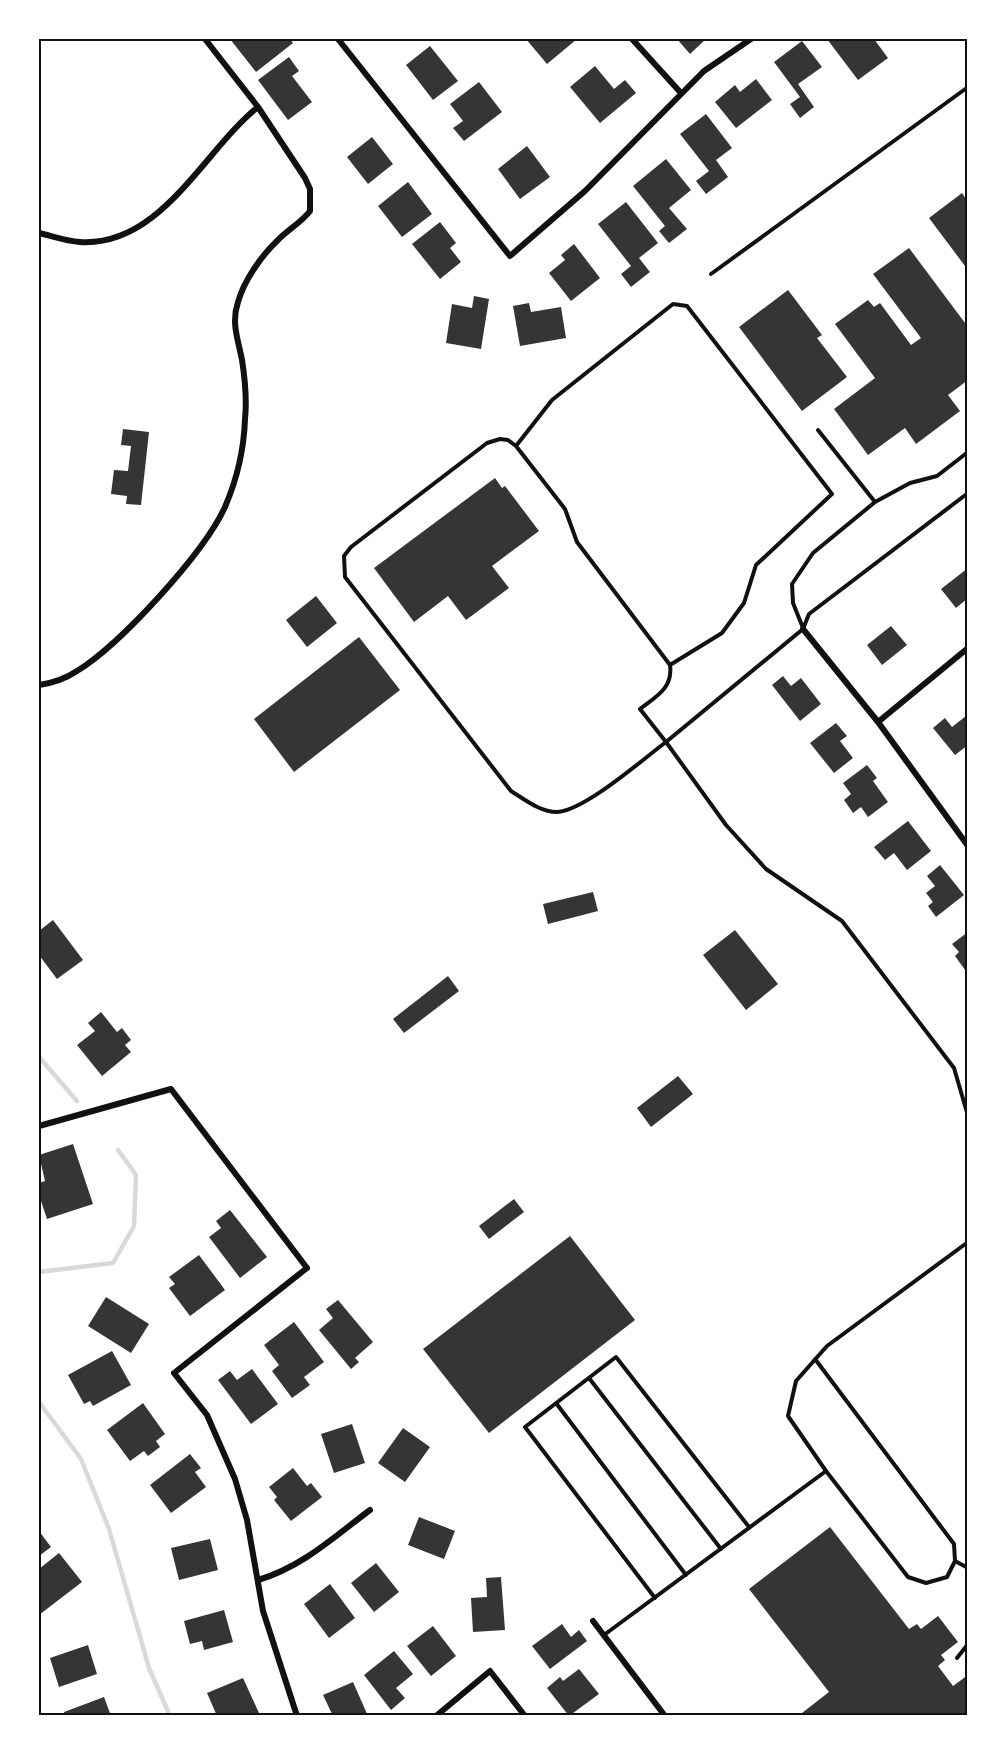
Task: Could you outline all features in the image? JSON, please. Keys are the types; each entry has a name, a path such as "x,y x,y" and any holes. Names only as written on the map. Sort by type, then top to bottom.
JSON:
{"street":[{"path":"39,685 53,682 79,670 124,631 199,549 224,507 240,461 245,419 241,358 234,330 238,300 246,284 275,242 310,211 310,189 305,178 258,107 205,39"},
{"path":"339,39 510,256 585,191 681,93 730,52 751,39"},
{"path":"632,39 681,93"},
{"path":"39,232 78,242 94,242 108,239 149,220 180,193 239,122 258,107"},
{"path":"803,629 878,722 968,846"},
{"path":"878,722 968,648"},
{"path":"39,1126 171,1089 307,1268 174,1373 207,1415 235,1479 247,1520 263,1611 297,1716"},
{"path":"258,1580 281,1573 300,1563 370,1509"},
{"path":"593,1621 665,1716"},
{"path":"436,1716 490,1671 525,1716"}],"lane":[{"path":"711,274 968,87"},
{"path":"516,446 552,400 673,304 687,306 832,494 756,565 744,603 722,633 670,665"},
{"path":"818,430 875,502"},
{"path":"968,493 809,614 803,629 666,742 580,806 557,812 536,807 511,791 345,577 344,556 356,543 487,443 500,439 516,446 565,509 577,542 670,665 672,677 668,687 640,709 666,742 726,825 766,869 842,921 954,1068 968,1116"},
{"path":"803,629 793,603 792,584 813,553 875,502 910,483 937,476 968,452"},
{"path":"815,1359 948,1534 954,1544 955,1561 947,1577 938,1582 916,1582 908,1576 826,1471 788,1416 796,1381 826,1346 968,1242"},
{"path":"655,1598 525,1427 616,1357 749,1528"},
{"path":"589,1378 721,1549"},
{"path":"556,1403 686,1575"},
{"path":"604,1635 826,1471"},
{"path":"955,1561 968,1568"},
{"path":"957,1658 968,1644"}],"building":[{"path":"230,39 290,39 293,43 256,72"},
{"path":"526,39 577,39 547,64"},
{"path":"677,39 706,39 690,54"},
{"path":"827,39 874,39 888,58 858,80"},
{"path":"802,41 822,67 798,84 814,107 800,118 790,104 800,97 774,62"},
{"path":"430,46 458,81 433,100 406,65"},
{"path":"289,57 299,71 292,76 312,102 288,120 258,80"},
{"path":"595,66 614,89 625,80 636,93 600,123 570,87"},
{"path":"756,79 772,100 736,128 715,102 735,85 740,92"},
{"path":"479,82 502,112 464,141 453,128 463,121 450,104"},
{"path":"706,114 732,148 716,160 728,177 706,194 696,181 709,171 680,134"},
{"path":"372,137 393,164 368,184 347,157"},
{"path":"527,146 550,177 520,199 498,169"},
{"path":"666,159 691,190 669,208 687,229 669,243 659,231 665,226 633,186"},
{"path":"408,182 432,214 402,237 378,206"},
{"path":"962,193 968,202 968,270 929,218"},
{"path":"626,202 658,243 639,258 650,272 631,287 621,274 631,266 598,224"},
{"path":"440,222 456,243 450,248 461,262 440,279 412,244"},
{"path":"574,244 600,278 571,301 549,273 565,260 561,255"},
{"path":"909,248 968,327 968,380 948,395 960,411 916,444 905,428 868,455 834,409 875,378 835,324 868,300 874,307 880,303 911,345 921,338 873,274"},
{"path":"788,290 822,335 817,338 847,377 802,411 739,327"},
{"path":"474,296 489,299 481,349 446,343 452,304 472,308"},
{"path":"529,303 531,312 561,307 566,338 520,346 513,306"},
{"path":"123,429 149,432 141,505 126,504 127,496 111,494 114,470 128,471 131,446 121,445"},
{"path":"495,478 502,488 505,486 539,531 492,566 509,588 466,620 448,596 414,622 374,568"},
{"path":"968,568 968,598 956,608 941,589"},
{"path":"316,596 337,623 307,647 286,620"},
{"path":"891,626 907,645 882,665 867,645"},
{"path":"359,637 400,690 294,772 254,719"},
{"path":"783,676 791,686 801,678 821,704 800,721 772,685"},
{"path":"966,716 968,745 955,755 933,728 945,718 952,727"},
{"path":"836,723 847,736 840,741 853,758 834,773 810,743"},
{"path":"867,765 877,778 873,781 888,802 868,817 861,807 853,813 844,800 851,794 843,783"},
{"path":"908,821 931,851 907,870 894,853 885,860 874,847"},
{"path":"940,865 964,895 936,917 928,906 933,902 926,893 935,886 927,876"},
{"path":"593,892 598,911 548,924 543,904"},
{"path":"53,920 83,960 57,979 39,955 39,931"},
{"path":"735,930 778,984 746,1010 703,955"},
{"path":"968,932 968,974 955,956 959,952 952,944"},
{"path":"448,976 459,991 404,1033 393,1019"},
{"path":"101,1012 117,1032 122,1028 131,1040 125,1045 131,1052 102,1076 77,1045 95,1031 88,1023"},
{"path":"678,1076 693,1094 651,1127 637,1108"},
{"path":"73,1144 93,1204 47,1219 39,1195 39,1183 45,1181 39,1155"},
{"path":"514,1199 524,1212 489,1239 479,1226"},
{"path":"230,1210 267,1257 240,1278 209,1237 221,1228 216,1221"},
{"path":"570,1236 635,1320 489,1433 423,1349"},
{"path":"199,1255 225,1290 190,1316 169,1288 175,1284 169,1277"},
{"path":"106,1297 149,1324 131,1353 88,1326"},
{"path":"338,1300 373,1342 355,1358 359,1362 351,1369 319,1330 333,1318 326,1309"},
{"path":"294,1322 324,1362 304,1377 310,1385 292,1398 272,1371 279,1365 264,1345"},
{"path":"112,1351 131,1385 93,1406 90,1401 84,1404 68,1375"},
{"path":"252,1369 278,1404 251,1424 218,1380 230,1371 237,1380"},
{"path":"143,1403 165,1434 156,1441 160,1447 148,1456 144,1451 130,1461 107,1430"},
{"path":"352,1424 365,1463 334,1473 321,1434"},
{"path":"403,1428 430,1447 405,1482 378,1463"},
{"path":"190,1454 201,1468 195,1472 206,1487 171,1513 150,1485"},
{"path":"293,1468 307,1486 311,1483 322,1497 291,1521 274,1500 277,1497 269,1487"},
{"path":"419,1517 455,1531 444,1559 408,1545"},
{"path":"830,1527 909,1629 917,1624 921,1629 938,1616 958,1642 941,1655 945,1660 938,1666 953,1686 968,1675 968,1716 804,1716 802,1713 829,1692 749,1589"},
{"path":"39,1531 51,1547 39,1556"},
{"path":"210,1539 218,1570 179,1580 171,1548"},
{"path":"59,1553 82,1582 39,1615 39,1569"},
{"path":"376,1563 399,1592 374,1612 351,1583"},
{"path":"501,1577 505,1630 473,1632 471,1598 487,1597 486,1578"},
{"path":"330,1584 355,1618 329,1638 304,1604"},
{"path":"224,1610 233,1642 204,1650 202,1641 190,1644 184,1621"},
{"path":"562,1624 571,1637 579,1630 587,1641 550,1669 532,1646"},
{"path":"433,1626 456,1656 431,1676 407,1646"},
{"path":"88,1645 97,1674 59,1687 50,1658"},
{"path":"394,1651 413,1674 396,1688 405,1698 391,1710 364,1675"},
{"path":"579,1669 599,1694 569,1716 547,1688 560,1677 563,1681"},
{"path":"243,1678 259,1713 251,1716 217,1716 207,1693"},
{"path":"353,1682 368,1716 333,1716 323,1695"},
{"path":"104,1697 111,1716 65,1716 64,1712"}],"waterway":[{"path":"39,1057 77,1101"},
{"path":"39,1272 113,1263 134,1226 136,1175 118,1150"},
{"path":"39,1402 81,1459 109,1529 149,1668 170,1716"}]}
